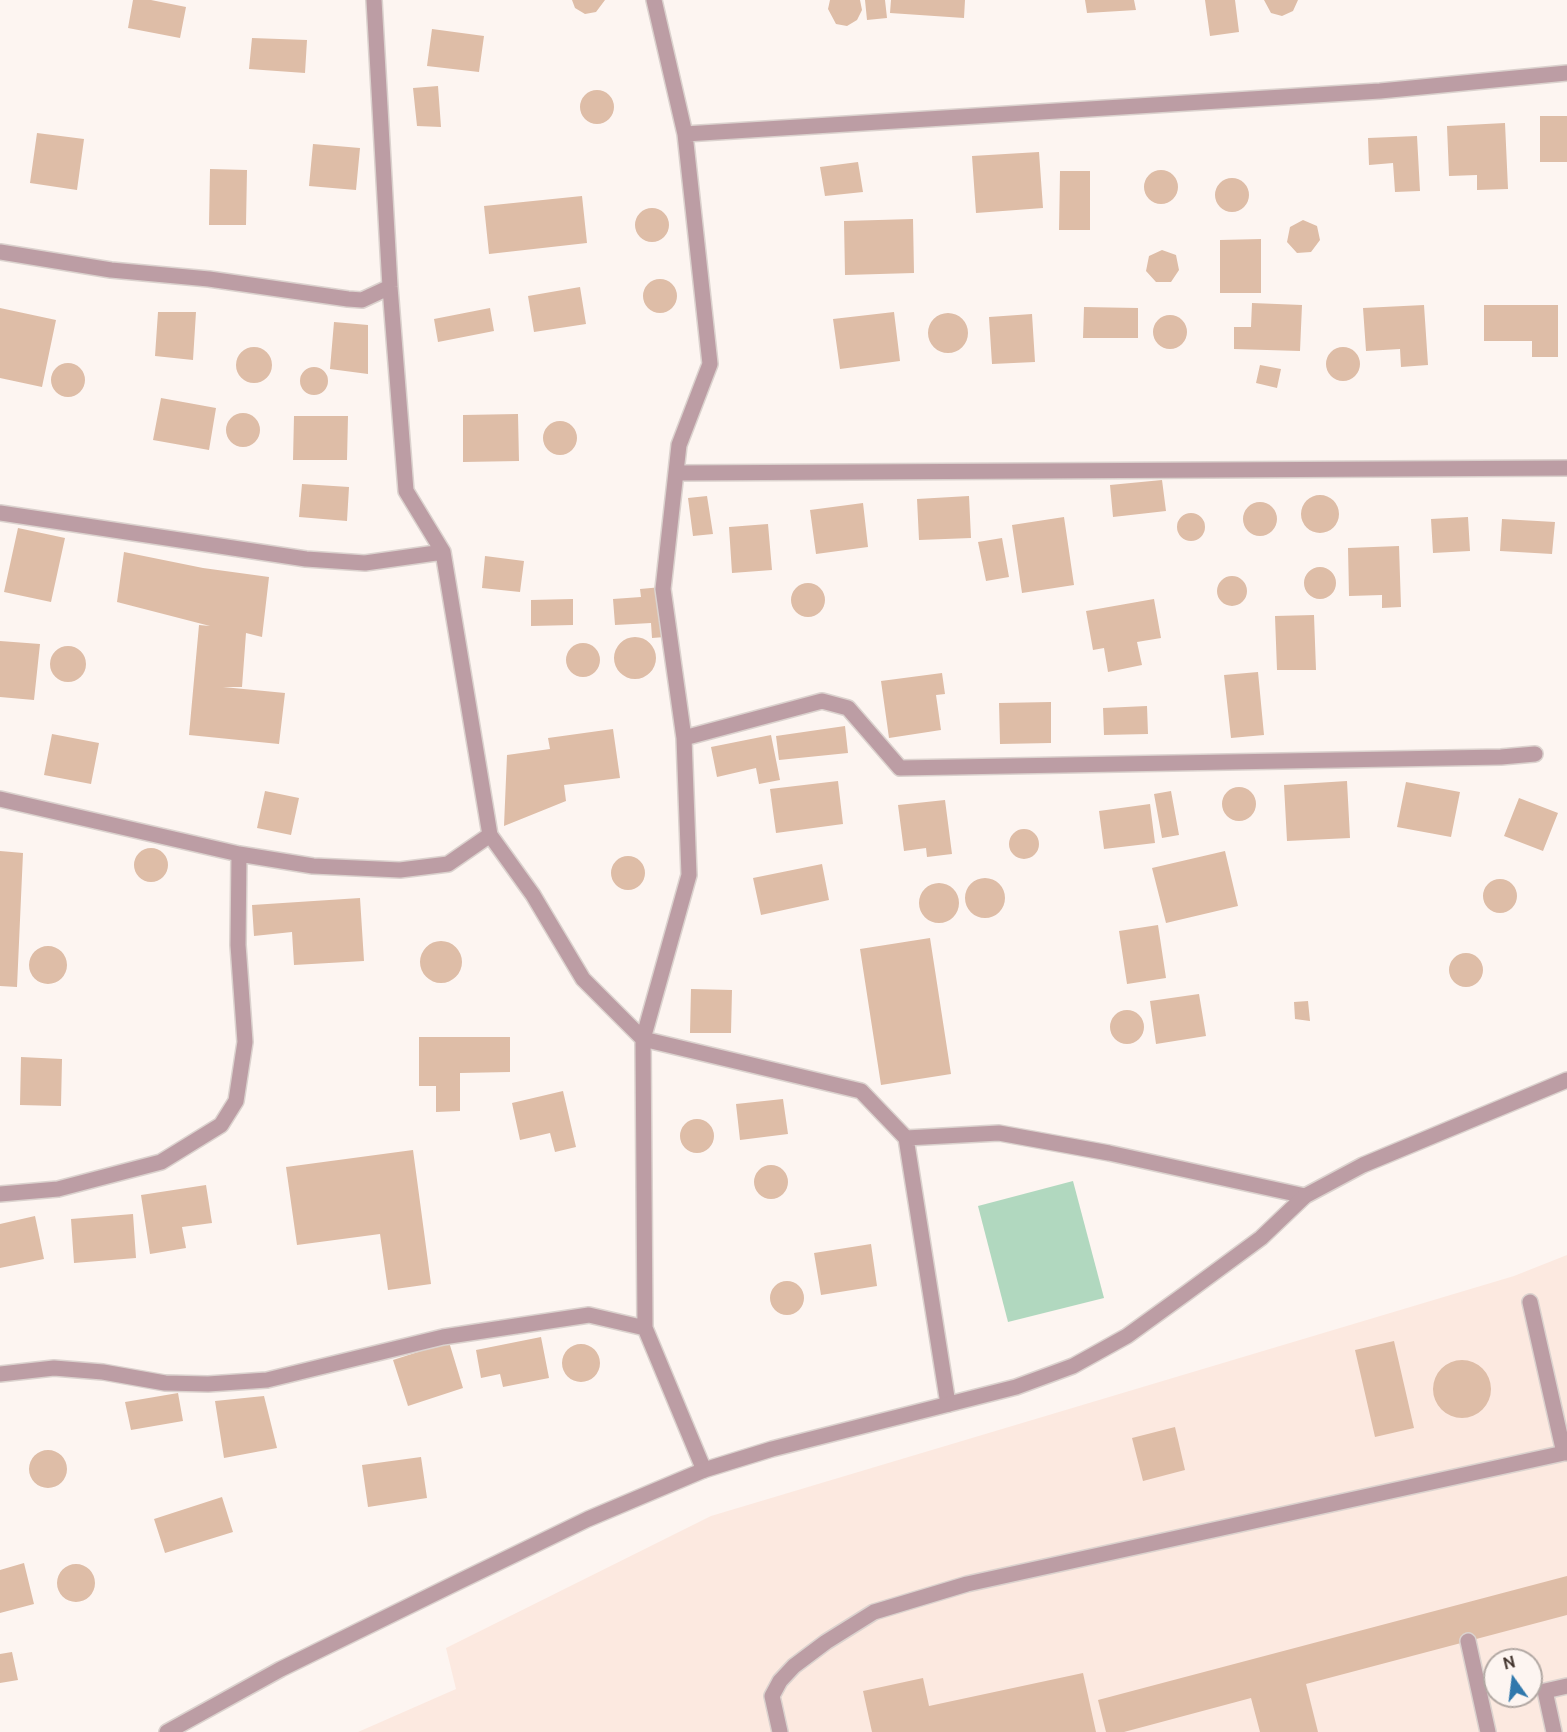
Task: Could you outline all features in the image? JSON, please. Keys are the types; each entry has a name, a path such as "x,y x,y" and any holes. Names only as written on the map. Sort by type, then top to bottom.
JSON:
{"street":[{"path":"374,0 390,287 406,491 443,552 490,835 533,895 583,979 643,1039 861,1091 906,1138 948,1404"},
{"path":"654,0 685,134 710,364 679,445 663,589 684,738 689,875 643,1039 645,1328 704,1470"},
{"path":"685,134 1380,92 1567,73"},
{"path":"0,252 111,270 209,279 348,299 363,300 390,287"},
{"path":"676,473 1567,468"},
{"path":"0,513 306,559 364,562 443,552"},
{"path":"684,738 822,701 848,708 900,768 1501,757 1535,754"},
{"path":"0,799 239,854 313,866 400,870 448,864 490,835"},
{"path":"0,1194 58,1189 161,1162 221,1125 236,1101 245,1042 238,945 239,854"},
{"path":"167,1732 281,1669 466,1578 588,1519 704,1470 1016,1387 1073,1366 1127,1336 1261,1238 1305,1196 1363,1165 1567,1080"},
{"path":"906,1138 999,1133 1109,1153 1305,1196"},
{"path":"780,1732 772,1696 780,1681 794,1666 826,1642 874,1612 967,1584 1566,1453 1530,1302"},
{"path":"0,1374 54,1368 103,1372 165,1383 267,1380 443,1336 589,1315 645,1328"},
{"path":"1468,1641 1488,1732"},
{"path":"1554,1732 1545,1691 1567,1686"}],"shaded area":[{"path":"1567,1255 1567,1732 358,1732 456,1689 446,1648 711,1516 1514,1276"}],"green space":[{"path":"1073,1181 1104,1298 1008,1322 978,1206"}],"building":[{"path":"133,0 151,0 186,7 180,38 128,28"},
{"path":"572,0 605,0 596,12 585,14 575,8"},
{"path":"830,0 860,0 862,10 857,20 847,26 836,24 828,9"},
{"path":"865,0 885,0 887,18 867,20"},
{"path":"891,0 965,0 964,18 890,13"},
{"path":"1085,0 1134,0 1136,10 1087,13"},
{"path":"1205,0 1235,0 1239,32 1210,36"},
{"path":"1264,0 1298,0 1293,11 1282,16 1271,13"},
{"path":"432,29 484,36 479,72 427,66"},
{"path":"252,38 307,40 305,73 249,69"},
{"path":"438,86 441,127 417,126 413,88"},
{"path":"597,90 609,95 614,107 609,119 597,124 585,119 580,107 585,95"},
{"path":"1540,116 1567,116 1567,162 1540,162"},
{"path":"1505,123 1508,189 1477,190 1477,175 1449,176 1447,126"},
{"path":"37,133 84,139 77,190 30,183"},
{"path":"1417,136 1420,191 1395,192 1393,163 1369,165 1368,138"},
{"path":"313,144 360,148 356,190 309,186"},
{"path":"1039,152 1043,208 976,213 972,156"},
{"path":"858,162 863,192 825,196 820,167"},
{"path":"210,169 247,170 246,225 209,225"},
{"path":"1161,170 1173,175 1178,187 1173,199 1161,204 1149,199 1144,187 1149,175"},
{"path":"1060,171 1090,171 1090,230 1059,230"},
{"path":"1232,178 1244,183 1249,195 1244,207 1232,212 1220,207 1215,195 1220,183"},
{"path":"582,196 587,243 489,254 484,206"},
{"path":"652,208 664,213 669,225 664,237 652,242 640,237 635,225 640,213"},
{"path":"913,219 914,273 845,275 844,221"},
{"path":"1303,220 1317,226 1320,240 1311,252 1297,253 1287,242 1290,227"},
{"path":"1261,239 1261,293 1220,293 1220,240"},
{"path":"1162,250 1176,255 1179,270 1171,282 1156,282 1146,271 1149,256"},
{"path":"660,279 672,284 677,296 672,308 660,313 648,308 643,296 648,284"},
{"path":"580,287 586,324 534,332 528,296"},
{"path":"1252,303 1302,305 1300,351 1234,349 1234,327 1251,327"},
{"path":"1424,305 1428,365 1401,367 1400,349 1366,351 1363,308"},
{"path":"1484,305 1558,305 1558,357 1532,357 1532,341 1484,341"},
{"path":"1084,307 1138,308 1138,338 1083,338"},
{"path":"0,308 56,320 42,387 0,378"},
{"path":"490,308 494,331 438,342 434,319"},
{"path":"158,312 196,312 193,360 155,356"},
{"path":"894,312 900,361 840,369 833,319"},
{"path":"948,313 962,319 968,333 962,347 948,353 934,347 928,333 934,319"},
{"path":"1032,314 1035,362 992,364 989,317"},
{"path":"1170,315 1182,320 1187,332 1182,344 1170,349 1158,344 1153,332 1158,320"},
{"path":"334,322 368,325 368,374 330,369"},
{"path":"254,347 267,352 272,365 267,378 254,383 241,378 236,365 241,352"},
{"path":"1343,347 1355,352 1360,364 1355,376 1343,381 1331,376 1326,364 1331,352"},
{"path":"68,363 80,368 85,380 80,392 68,397 56,392 51,380 56,368"},
{"path":"1260,365 1281,369 1277,388 1256,383"},
{"path":"314,367 324,371 328,381 324,391 314,395 304,391 300,381 304,371"},
{"path":"161,398 216,408 209,450 153,440"},
{"path":"243,413 255,418 260,430 255,442 243,447 231,442 226,430 231,418"},
{"path":"518,414 519,461 463,462 463,415"},
{"path":"294,416 348,416 347,460 293,460"},
{"path":"560,421 572,426 577,438 572,450 560,455 548,450 543,438 548,426"},
{"path":"1162,480 1166,511 1113,517 1110,485"},
{"path":"302,484 349,487 347,521 299,517"},
{"path":"1320,495 1333,501 1339,514 1333,527 1320,533 1307,527 1301,514 1307,501"},
{"path":"707,496 713,534 693,536 688,498"},
{"path":"969,496 971,538 919,540 917,499"},
{"path":"1260,502 1272,507 1277,519 1272,531 1260,536 1248,531 1243,519 1248,507"},
{"path":"863,503 868,547 816,554 810,510"},
{"path":"1191,513 1201,517 1205,527 1201,537 1191,541 1181,537 1177,527 1181,517"},
{"path":"1064,517 1074,585 1022,593 1012,525"},
{"path":"1468,517 1470,551 1433,553 1431,519"},
{"path":"1502,519 1555,522 1552,554 1500,551"},
{"path":"768,524 772,570 732,573 729,527"},
{"path":"18,528 65,538 51,602 4,592"},
{"path":"1002,538 1009,577 986,581 978,542"},
{"path":"1399,546 1401,607 1382,608 1382,595 1349,596 1348,548"},
{"path":"124,552 203,568 269,577 262,637 246,633 242,687 223,687 285,693 279,744 189,735 199,625 210,626 117,602"},
{"path":"485,556 524,561 520,592 482,588"},
{"path":"1320,567 1331,572 1336,583 1331,594 1320,599 1309,594 1304,583 1309,572"},
{"path":"1232,576 1243,580 1247,591 1243,602 1232,606 1221,602 1217,591 1221,580"},
{"path":"808,583 820,588 825,600 820,612 808,617 796,612 791,600 796,588"},
{"path":"662,587 665,637 652,638 651,623 615,625 613,599 641,597 640,589"},
{"path":"573,599 573,625 531,626 531,600"},
{"path":"1154,599 1161,638 1137,642 1142,665 1108,672 1104,648 1093,650 1086,611"},
{"path":"1314,615 1316,670 1277,670 1275,616"},
{"path":"635,637 643,638 650,643 655,650 655,666 650,673 643,678 635,679 627,678 620,673 615,666 614,658 615,650 620,643 627,638"},
{"path":"0,641 40,644 34,700 0,697"},
{"path":"583,643 595,648 600,660 595,672 583,677 571,672 566,660 571,648"},
{"path":"68,646 81,651 86,664 81,677 68,682 55,677 50,664 55,651"},
{"path":"1258,672 1264,735 1231,738 1224,675"},
{"path":"942,673 945,694 936,695 941,730 889,738 881,681"},
{"path":"1051,702 1051,743 1000,744 999,703"},
{"path":"1147,706 1148,734 1104,735 1103,708"},
{"path":"845,726 848,753 779,760 776,736"},
{"path":"613,729 620,778 564,785 566,801 504,826 507,755 550,749 548,738"},
{"path":"52,734 99,743 91,784 44,775"},
{"path":"771,735 780,780 759,784 756,768 717,777 711,747"},
{"path":"838,781 843,824 776,833 770,789"},
{"path":"1347,781 1350,838 1287,841 1284,785"},
{"path":"1406,782 1460,792 1451,837 1397,827"},
{"path":"1239,787 1251,792 1256,804 1251,816 1239,821 1227,816 1222,804 1227,792"},
{"path":"265,791 299,798 291,835 257,828"},
{"path":"1171,791 1179,835 1162,838 1154,794"},
{"path":"1519,798 1558,813 1543,851 1504,836"},
{"path":"945,800 952,854 927,857 926,848 904,851 898,805"},
{"path":"1150,804 1155,843 1104,849 1099,811"},
{"path":"1024,829 1035,833 1039,844 1035,855 1024,859 1013,855 1009,844 1013,833"},
{"path":"151,848 163,853 168,865 163,877 151,882 139,877 134,865 139,853"},
{"path":"0,851 23,853 17,987 0,986"},
{"path":"1225,851 1238,906 1166,923 1152,868"},
{"path":"628,856 640,861 645,873 640,885 628,890 616,885 611,873 616,861"},
{"path":"822,864 829,900 761,915 753,878"},
{"path":"985,878 999,884 1005,898 999,912 985,918 971,912 965,898 971,884"},
{"path":"1500,879 1512,884 1517,896 1512,908 1500,913 1488,908 1483,896 1488,884"},
{"path":"939,883 953,889 959,903 953,917 939,923 925,917 919,903 925,889"},
{"path":"360,898 364,961 294,965 292,932 254,936 252,905"},
{"path":"1158,925 1166,978 1127,984 1119,931"},
{"path":"930,938 951,1074 881,1085 860,949"},
{"path":"441,941 456,947 462,962 456,977 441,983 426,977 420,962 426,947"},
{"path":"48,946 55,947 61,952 66,958 66,972 61,978 55,983 48,984 41,983 35,978 30,972 29,965 30,958 35,952 41,947"},
{"path":"1466,953 1478,958 1483,970 1478,982 1466,987 1454,982 1449,970 1454,958"},
{"path":"691,989 732,990 731,1033 690,1033"},
{"path":"1199,994 1206,1036 1156,1044 1150,1001"},
{"path":"1308,1001 1310,1021 1295,1019 1294,1002"},
{"path":"1127,1010 1139,1015 1144,1027 1139,1039 1127,1044 1115,1039 1110,1027 1115,1015"},
{"path":"419,1037 510,1037 510,1072 460,1073 460,1111 436,1112 436,1086 419,1086"},
{"path":"21,1057 62,1059 61,1106 20,1105"},
{"path":"563,1091 576,1147 555,1152 550,1133 520,1140 512,1103"},
{"path":"783,1099 788,1134 740,1140 736,1104"},
{"path":"697,1119 709,1124 714,1136 709,1148 697,1153 685,1148 680,1136 685,1124"},
{"path":"413,1150 431,1284 388,1290 380,1234 297,1245 286,1167"},
{"path":"771,1165 783,1170 788,1182 783,1194 771,1199 759,1194 754,1182 759,1170"},
{"path":"206,1185 212,1223 182,1227 186,1248 150,1254 141,1195"},
{"path":"133,1214 136,1258 74,1263 71,1219"},
{"path":"35,1216 44,1259 0,1268 0,1224"},
{"path":"871,1244 877,1286 821,1295 814,1253"},
{"path":"787,1281 799,1286 804,1298 799,1310 787,1315 775,1310 770,1298 775,1286"},
{"path":"541,1337 549,1378 503,1387 500,1374 481,1378 476,1350"},
{"path":"1394,1341 1414,1428 1375,1437 1355,1350"},
{"path":"449,1342 463,1388 408,1406 393,1360"},
{"path":"581,1344 588,1345 594,1350 599,1356 599,1370 594,1376 588,1381 581,1382 574,1381 568,1376 563,1370 562,1363 563,1356 568,1350 574,1345"},
{"path":"1462,1360 1473,1362 1486,1373 1491,1389 1489,1400 1478,1413 1462,1418 1451,1416 1438,1405 1433,1389 1435,1378 1446,1365"},
{"path":"178,1393 183,1421 131,1430 125,1402"},
{"path":"264,1396 277,1448 224,1458 215,1401"},
{"path":"1175,1427 1185,1470 1143,1481 1132,1438"},
{"path":"48,1450 62,1455 67,1469 62,1483 48,1488 34,1483 29,1469 34,1455"},
{"path":"421,1457 427,1498 368,1507 362,1465"},
{"path":"222,1497 233,1532 165,1553 154,1519"},
{"path":"24,1563 34,1604 0,1613 0,1570"},
{"path":"76,1564 90,1569 95,1583 90,1597 76,1602 62,1597 57,1583 62,1569"},
{"path":"1567,1576 1567,1615 1306,1684 1318,1732 1260,1732 1251,1698 1124,1732 1106,1732 1098,1700"},
{"path":"12,1652 18,1680 0,1683 0,1654"},
{"path":"1083,1673 1096,1732 872,1732 863,1691 923,1678 929,1706"}]}
